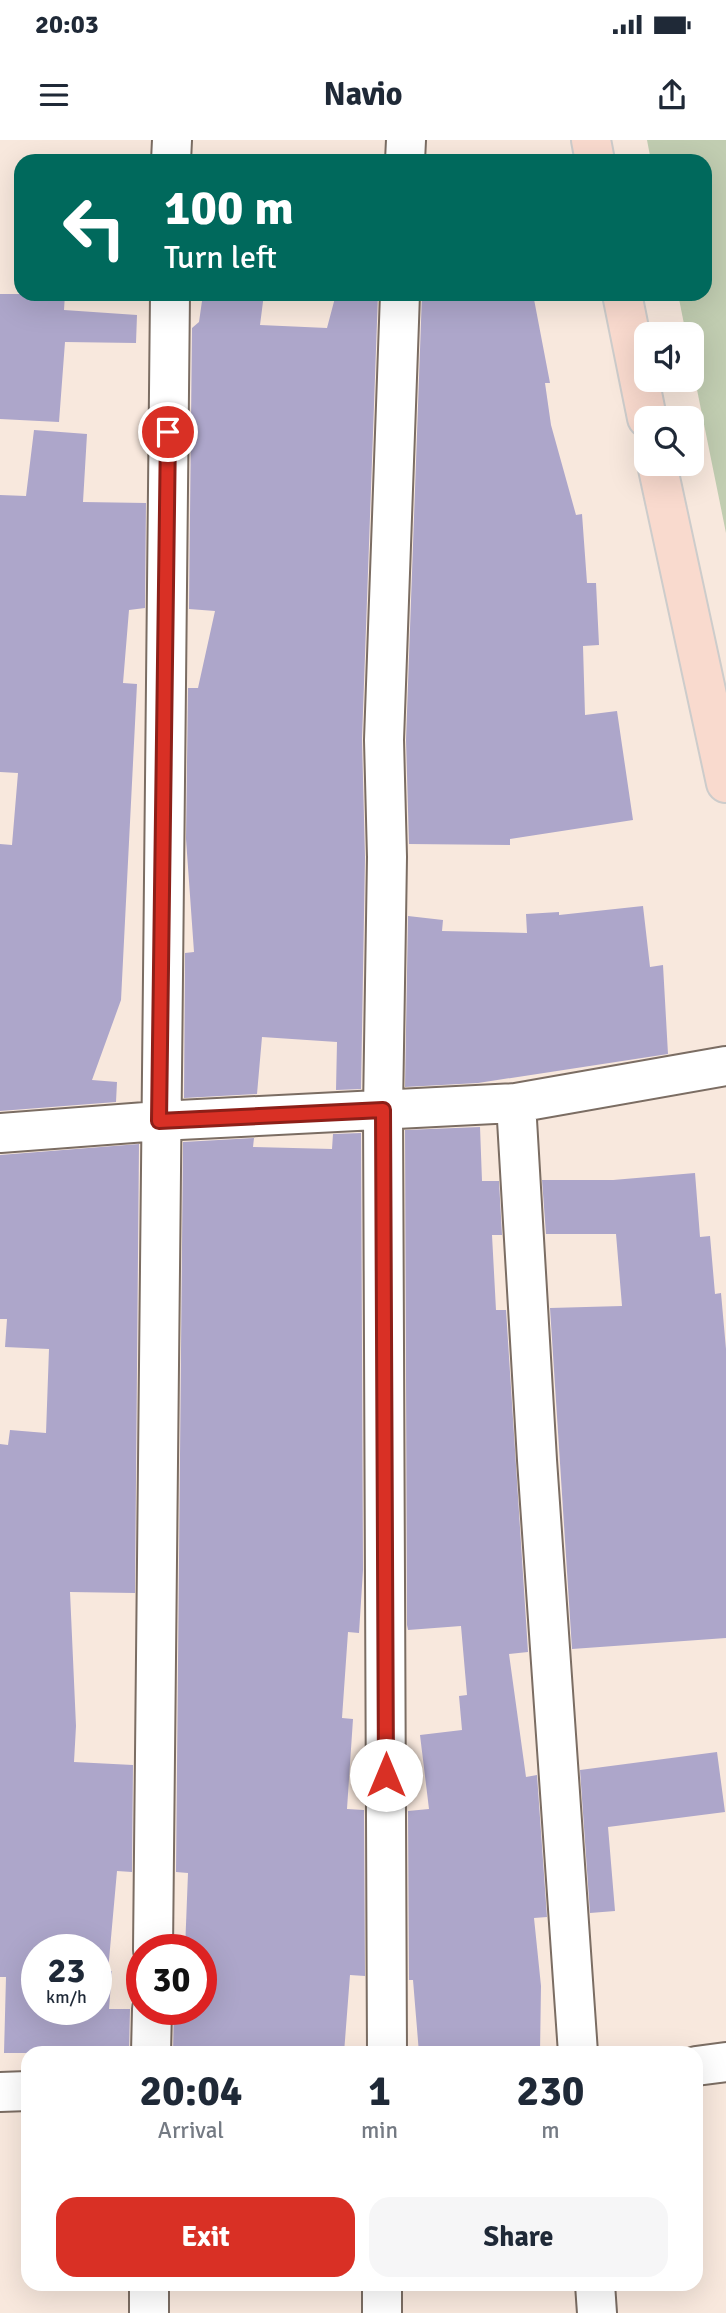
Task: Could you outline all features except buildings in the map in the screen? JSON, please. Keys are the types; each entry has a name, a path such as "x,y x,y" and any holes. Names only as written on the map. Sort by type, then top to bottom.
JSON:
{"main road":[{"path":"623,301 645,406"},
{"path":"660,476 726,783"}],"street":[{"path":"153,1934 159,1121 170,301"},
{"path":"387,2046 383,1110 387,857 384,740 400,301"},
{"path":"0,1133 159,1121 516,1103 726,1066"},
{"path":"516,1103 537,1460 578,2046"},
{"path":"152,2025 152,2046"},
{"path":"703,2065 726,2062"},
{"path":"0,2092 21,2091"},
{"path":"149,2291 149,2313"},
{"path":"382,2313 383,2291"},
{"path":"595,2291 597,2313"}],"green space":[{"path":"647,140 726,140 726,533 704,424 704,406 700,406 697,392 704,392 704,322 684,322 679,301 712,301 712,154 650,154"}],"route":[{"path":"168,432 159,1121 383,1110 386,1775"}]}
